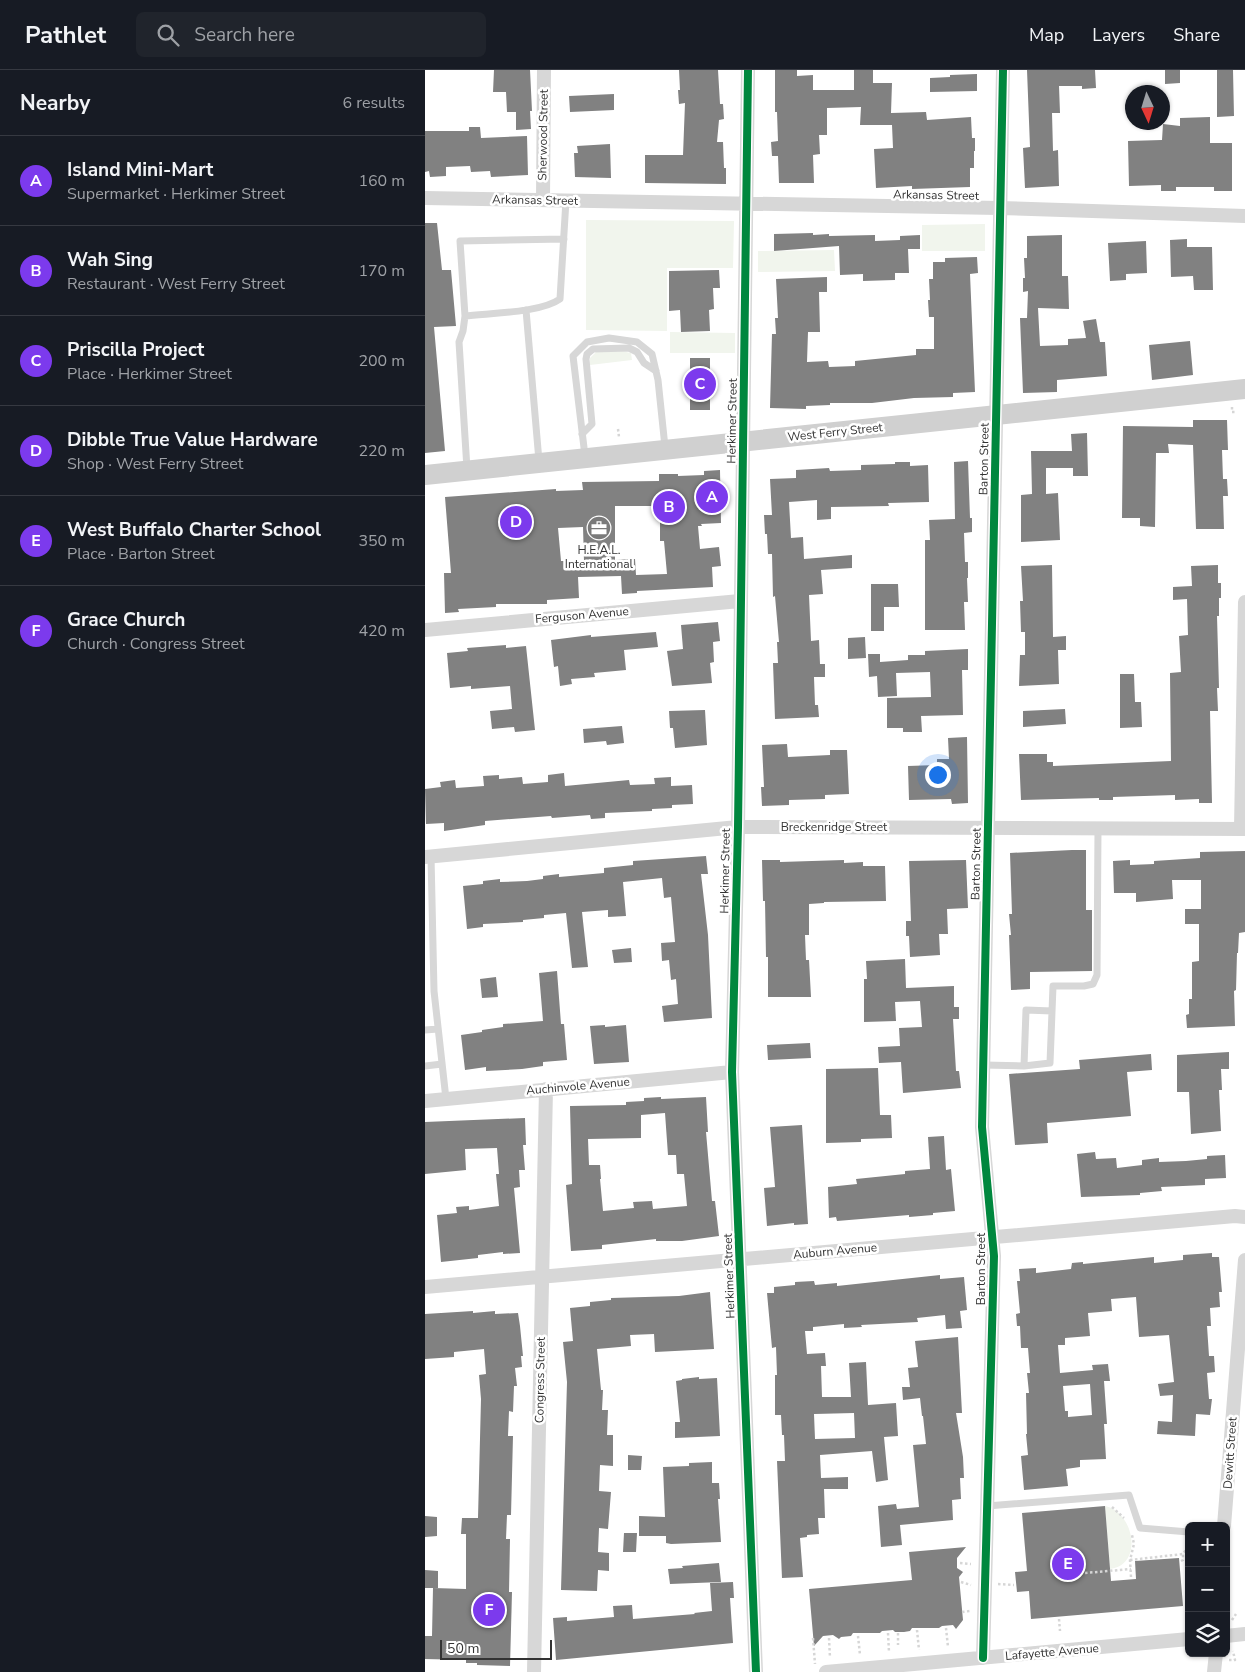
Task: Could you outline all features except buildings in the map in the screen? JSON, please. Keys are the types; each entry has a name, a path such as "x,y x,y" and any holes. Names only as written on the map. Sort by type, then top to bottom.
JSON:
{"street":[{"name":"Sherwood Street","path":"543,200 544,70"},
{"name":"Herkimer Street","path":"748,70 744,442 739,601 738,827 732,1072 756,1672"},
{"name":"Barton Street","path":"983,1658 993,1237 983,1127 1003,70"},
{"name":"Arkansas Street","path":"425,198 999,208 1245,216"},
{"name":"West Ferry Street","path":"425,475 1245,389"},
{"name":"Ferguson Avenue","path":"425,630 739,601"},
{"path":"1243,830 1245,602"},
{"name":"Breckenridge Street","path":"428,857 738,827 1243,830"},
{"name":"Auchinvole Avenue","path":"425,1101 732,1072"},
{"name":"Congress Street","path":"534,1672 546,1089"},
{"name":"Auburn Avenue","path":"425,1287 1235,1216 1245,1217"},
{"name":"Dewitt Street","path":"1224,1522 1245,1260"},
{"path":"1230,1636 1245,1634"},
{"name":"Lafayette Avenue","path":"826,1672 1185,1639"},
{"path":"1215,1672 1222,1657"}],"lane":[{"path":"465,316 526,310 554,303 560,299 565,200"},
{"path":"467,471 459,342 465,316 460,241 564,239"},
{"path":"526,310 539,463"},
{"path":"585,458 573,356 587,342 609,338 637,342 652,354 656,371 666,450"},
{"path":"582,434 591,424 585,360 587,354 593,349 629,348 637,352 644,363 656,371"},
{"path":"984,1065 1023,1066 1050,1063 1053,986 1084,986 1093,984 1097,975 1098,829"},
{"path":"428,857 434,991 446,1099"},
{"path":"1023,1066 1025,1010 1052,1011"},
{"path":"425,1030 438,1029"},
{"path":"425,1066 442,1064"},
{"path":"987,1506 1129,1495 1140,1528 1185,1532"}],"path":[{"path":"1232,407 1232,412 1237,412"},
{"path":"618,429 619,440"},
{"path":"1107,1505 1118,1511 1127,1522"},
{"path":"1130,1530 1133,1548 1130,1560 1131,1577"},
{"path":"1181,1560 1183,1560 1185,1551"},
{"path":"1130,1560 1183,1554"},
{"path":"960,1563 971,1564"},
{"path":"1085,1574 1095,1570 1131,1569"},
{"path":"961,1582 971,1585"},
{"path":"994,1583 1014,1585"},
{"path":"962,1612 970,1611"},
{"path":"1232,1620 1236,1614"},
{"path":"1059,1619 1060,1631"},
{"path":"946,1628 948,1648"},
{"path":"917,1630 919,1651"},
{"path":"888,1633 889,1654"},
{"path":"898,1633 898,1645"},
{"path":"858,1636 860,1656"},
{"path":"813,1638 815,1660"},
{"path":"829,1638 831,1658"},
{"path":"1225,1657 1235,1660 1233,1651"}],"shaded area":[{"path":"586,220 734,221 733,268 667,268 667,331 586,330"},
{"path":"985,224 985,251 922,251 922,225"},
{"path":"834,250 835,271 758,272 758,251"},
{"path":"670,332 735,333 735,353 670,353"},
{"path":"621,351 631,353 632,360 590,365 590,358 596,352"},
{"path":"1105,1506 1115,1510 1123,1517 1131,1538 1128,1558 1121,1565 1110,1569"}],"cycle path":[{"path":"748,70 738,827 732,1072 756,1672"},
{"path":"983,1658 994,1256 982,1127 1003,70"}],"place":[{"name":"Priscilla Project","path":"700,384"},
{"name":"Island Mini-Mart","path":"712,497"},
{"name":"Wah Sing","path":"669,507"},
{"name":"Dibble True Value Hardware","path":"516,522"},
{"name":"H.E.A.L. International","path":"599,528"},
{"name":"West Buffalo Charter School","path":"1068,1564"},
{"name":"Grace Church","path":"489,1610"}]}
